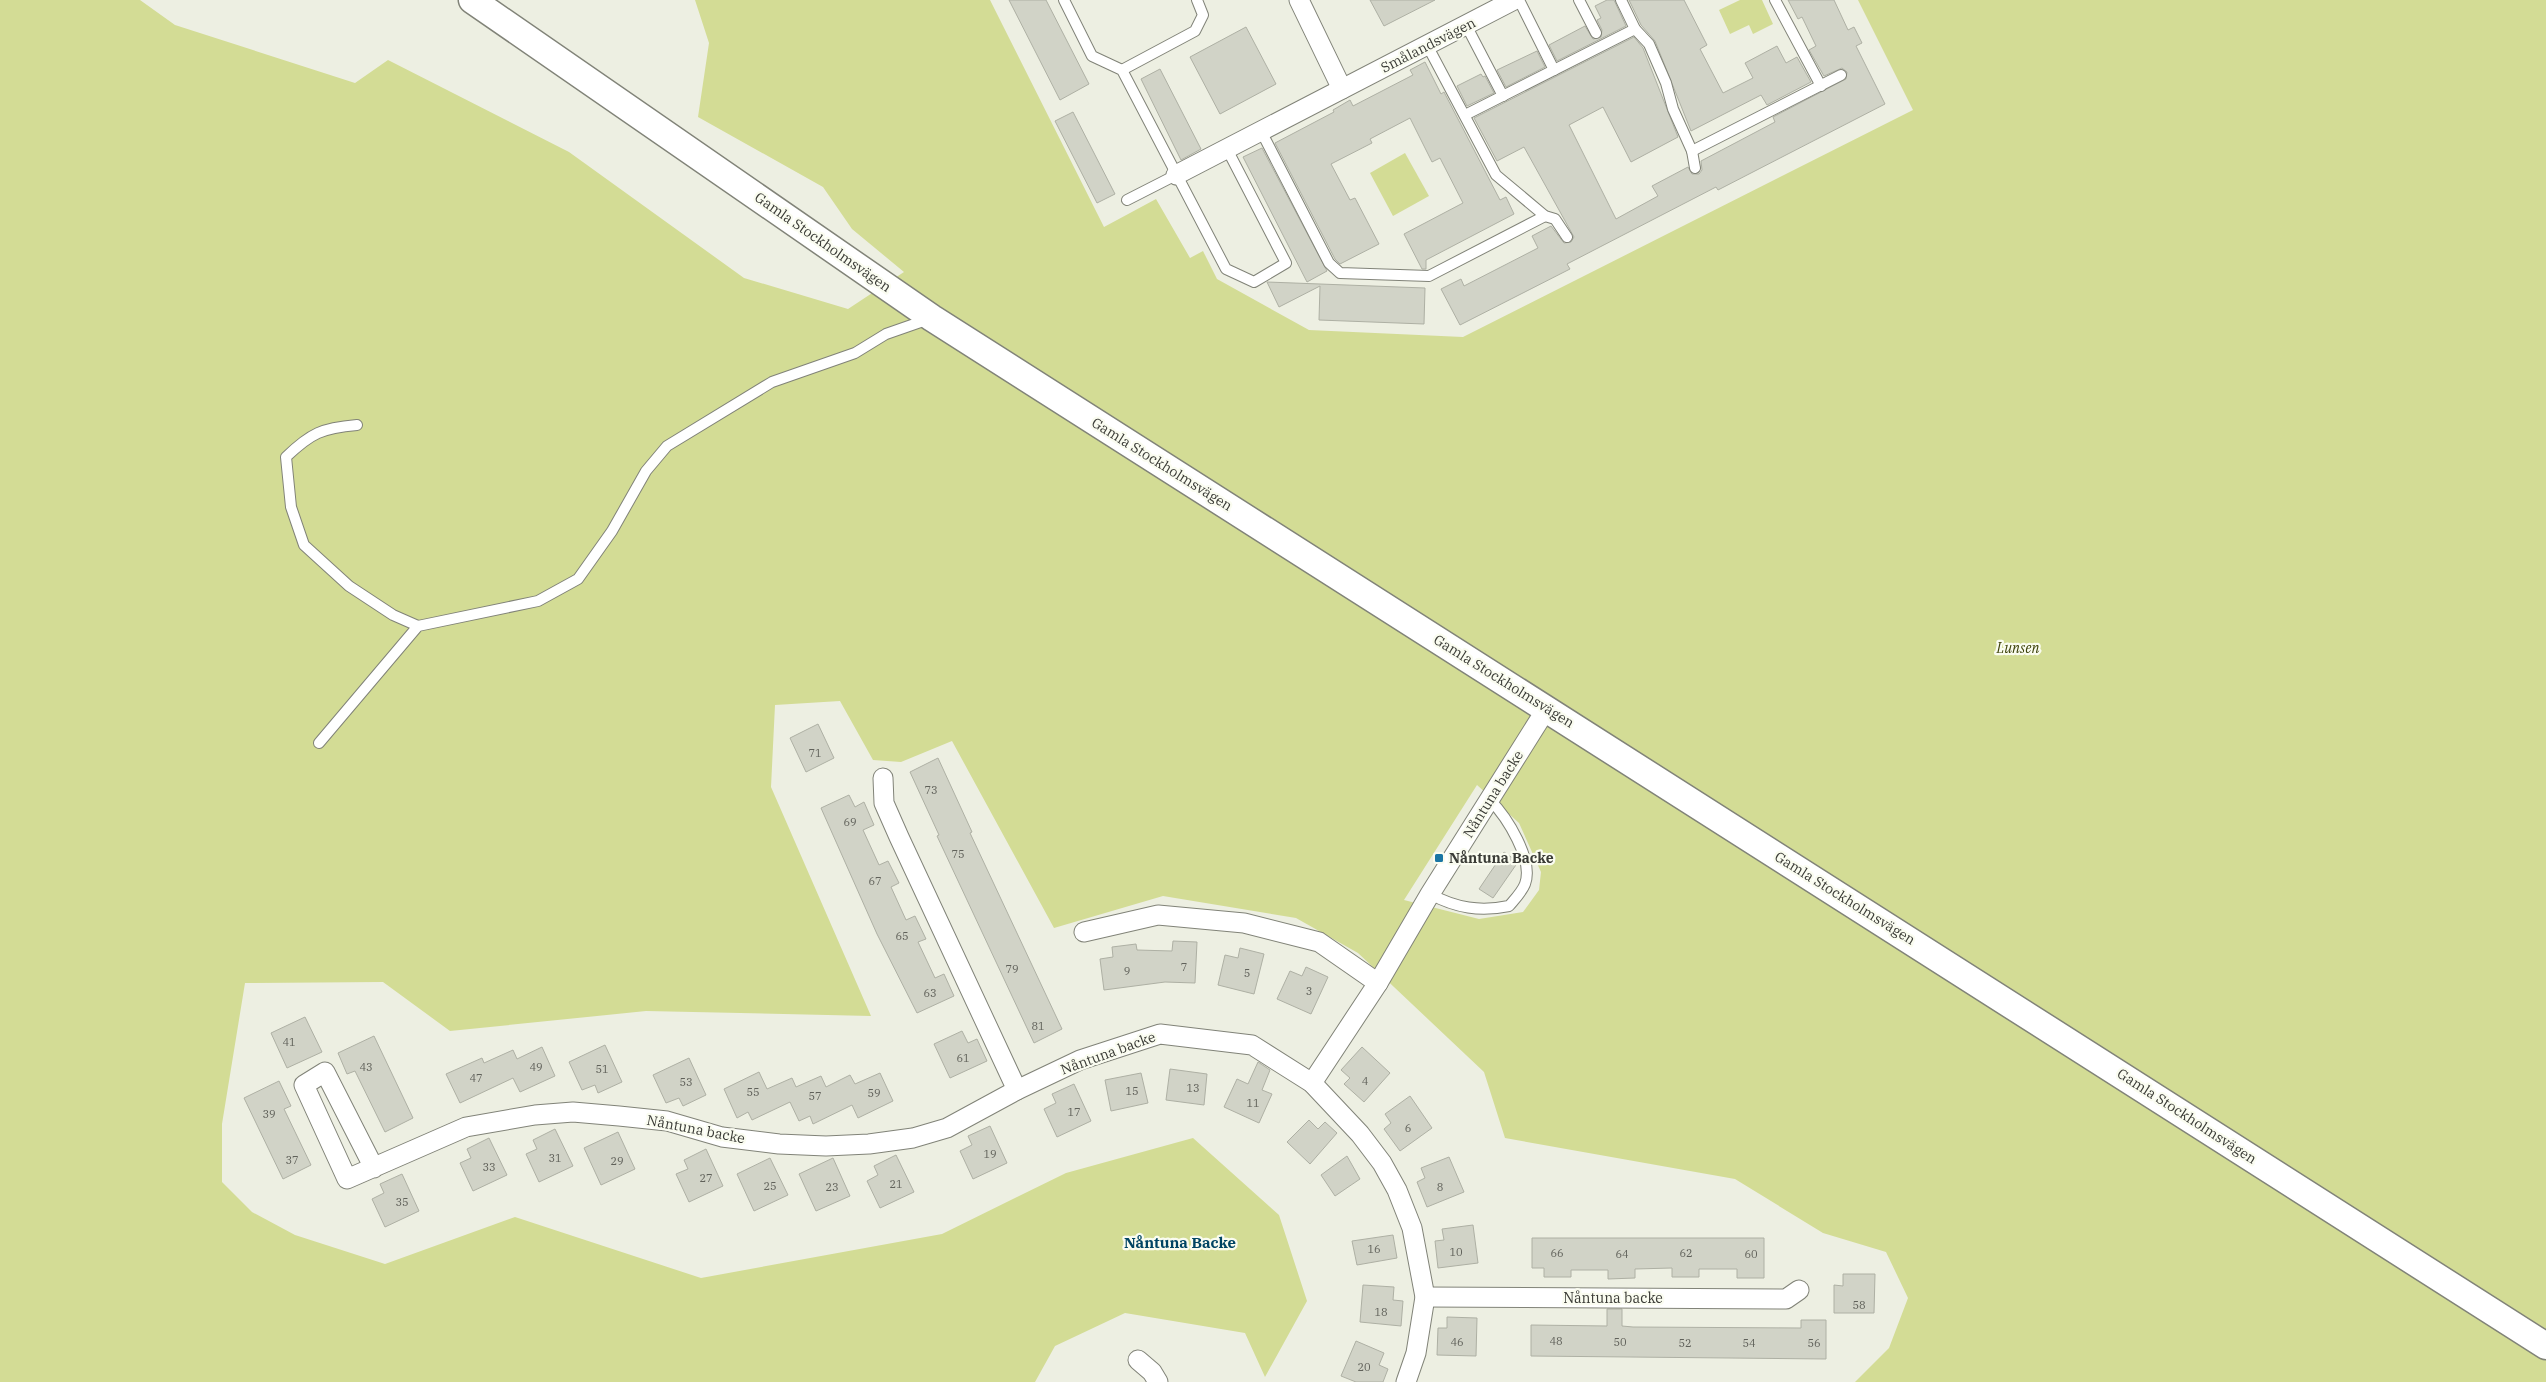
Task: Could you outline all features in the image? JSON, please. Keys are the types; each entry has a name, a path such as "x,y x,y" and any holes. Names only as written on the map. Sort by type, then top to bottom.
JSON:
{"main road":[{"name":"Gamla Stockholmsvägen","path":"472,0 932,318 2546,1346"}],"street":[{"path":"1299,0 1342,89"},
{"name":"Smålandsvägen","path":"1176,175 1514,0"},
{"name":"Nåntuna backe","path":"1312,1083 1378,983 1430,894 1547,708"},
{"path":"883,778 884,803 895,829 1017,1090"},
{"path":"1084,932 1158,915 1244,922 1319,942 1378,983"},
{"name":"Nåntuna backe","path":"374,1168 325,1072 304,1085 347,1179 374,1168 466,1127 535,1115 573,1112 667,1121 722,1137 779,1144 826,1146 869,1144 914,1138 947,1128 1017,1090 1080,1060 1160,1034 1252,1046 1312,1083 1360,1134 1382,1163 1397,1190 1412,1228 1425,1297 1416,1353 1406,1382"},
{"name":"Nåntuna backe","path":"1425,1297 1786,1300 1799,1290"},
{"path":"1138,1360 1152,1372 1158,1382"}],"lane":[{"path":"1064,0 1092,56 1122,70 1226,269 1254,282 1286,263 1227,149"},
{"path":"1122,70 1196,31 1203,15 1197,0"},
{"path":"1519,0 1554,70"},
{"path":"1579,0 1596,33"},
{"path":"1620,0 1635,29 1649,44 1666,83 1672,109 1692,150 1695,168"},
{"path":"1775,0 1821,86"},
{"path":"1466,25 1502,96"},
{"path":"1465,116 1635,29"},
{"path":"1427,45 1496,175 1545,216 1555,219 1567,237"},
{"path":"1692,150 1842,76"},
{"path":"1261,131 1329,263 1340,273 1429,276 1545,216"},
{"path":"1128,200 1176,175"},
{"path":"357,425 338,427 308,437 286,458 290,507 304,546 349,586 393,614 418,626 538,601 578,579 612,531 646,471 667,446 772,382 855,354 886,334 932,318"},
{"path":"319,743 418,626"},
{"path":"1430,894 1446,903 1466,908 1488,910 1509,906 1525,884 1528,866 1504,814 1490,800"}],"green space":[{"name":"Lunsen","path":"0,0 140,0 175,25 355,83 388,60 569,152 744,278 848,309 904,272 852,229 823,187 698,117 709,43 695,0 990,0 1104,227 1156,199 1190,258 1203,251 1217,279 1309,330 1463,337 1913,110 1858,0 2546,0 2546,1382 1855,1382 1889,1348 1908,1298 1886,1252 1823,1233 1735,1179 1505,1138 1484,1072 1358,953 1296,918 1163,896 1054,928 952,741 901,762 873,760 840,701 775,705 771,787 871,1016 646,1011 450,1031 383,982 245,983 222,1124 222,1182 252,1212 295,1235 385,1264 515,1217 701,1278 942,1234 1066,1173 1193,1138 1279,1215 1307,1301 1265,1377 1245,1333 1125,1313 1055,1346 1035,1382 0,1382","holes":["1477,785 1519,823 1541,872 1539,890 1523,912 1479,919 1404,900"]},
{"path":"1740,0 1762,0 1773,24 1753,34 1749,25 1730,34 1719,10"},
{"path":"1405,153 1429,196 1393,216 1370,173"}],"building":[{"path":"1009,0 1046,0 1089,84 1060,100"},
{"path":"1370,0 1435,0 1384,26"},
{"path":"1607,0 1614,0 1626,26 1557,61 1549,45 1585,26 1593,39 1601,37 1602,30 1597,20 1601,18 1595,6"},
{"path":"1629,0 1684,0 1707,45 1700,49 1723,93 1753,78 1745,63 1777,46 1786,63 1797,57 1811,82 1767,105 1761,95 1691,131 1655,41 1641,25"},
{"path":"1788,0 1834,0 1848,30 1854,27 1862,43 1856,46 1885,104 1718,190 1716,187 1567,264 1570,269 1460,325 1441,289 1461,279 1464,286 1538,248 1532,236 1551,226 1564,243 1571,242 1574,237 1524,147 1497,161 1474,118 1634,37 1643,48 1678,137 1631,162 1603,107 1569,125 1616,219 1658,196 1652,186 1688,167 1692,174 1699,174 1702,170 1701,161 1775,122 1773,117 1846,79 1847,72 1842,68 1824,76 1809,50 1816,46 1802,17 1798,19"},
{"path":"1246,27 1276,84 1220,114 1190,57"},
{"path":"1537,51 1545,67 1506,87 1497,70"},
{"path":"1425,62 1441,94 1444,92 1500,200 1506,197 1514,214 1426,260 1426,269 1422,269 1404,234 1463,203 1440,158 1432,162 1410,118 1370,139 1372,143 1331,164 1350,200 1355,198 1379,244 1340,264 1335,259 1275,143 1334,112 1333,110 1350,100 1353,106 1413,75 1410,70"},
{"path":"1160,69 1201,149 1181,160 1141,79"},
{"path":"1481,74 1483,77 1485,76 1494,93 1467,106 1457,86"},
{"path":"1073,112 1115,194 1097,203 1055,121"},
{"path":"1262,148 1327,271 1307,282 1243,157"},
{"path":"1267,282 1425,288 1424,324 1319,320 1320,286 1279,307"},
{"path":"818,724 834,758 806,772 790,738"},
{"path":"938,758 972,832 970,833 1062,1029 1034,1043 937,836 939,835 910,772"},
{"path":"849,795 855,807 864,802 874,825 863,830 879,865 888,861 899,883 891,887 906,920 915,916 926,939 918,942 935,978 944,974 954,996 917,1013 877,934 821,808"},
{"path":"1504,852 1518,862 1493,898 1479,889"},
{"path":"1173,941 1197,942 1195,983 1165,982 1104,990 1100,959 1113,957 1112,947 1136,944 1137,950 1172,951"},
{"path":"1240,948 1264,954 1254,994 1218,985 1225,955 1238,958"},
{"path":"1306,967 1328,977 1311,1014 1277,999 1290,971 1302,976"},
{"path":"305,1017 322,1052 287,1068 271,1033"},
{"path":"962,1031 968,1043 977,1039 987,1061 950,1078 934,1044"},
{"path":"374,1036 413,1118 385,1132 355,1071 347,1074 338,1053"},
{"path":"605,1045 622,1082 598,1093 595,1085 582,1090 569,1062"},
{"path":"542,1047 555,1076 520,1092 513,1078 460,1103 446,1074 482,1058 484,1063 513,1050 517,1059"},
{"path":"1362,1047 1390,1073 1364,1102 1344,1084 1350,1078 1341,1070"},
{"path":"689,1058 706,1095 683,1106 679,1098 666,1103 653,1075"},
{"path":"1258,1062 1270,1070 1262,1090 1272,1094 1259,1123 1224,1107 1237,1079 1248,1084"},
{"path":"1170,1069 1207,1074 1204,1105 1166,1100"},
{"path":"759,1072 767,1089 792,1078 796,1087 821,1076 826,1087 850,1075 855,1084 880,1073 893,1101 858,1118 852,1105 813,1124 810,1116 799,1121 790,1102 752,1120 748,1112 737,1118 724,1089"},
{"path":"1141,1073 1148,1103 1111,1111 1105,1080"},
{"path":"279,1081 291,1106 284,1109 311,1165 283,1179 244,1098"},
{"path":"1074,1084 1091,1121 1057,1137 1044,1109 1056,1103 1052,1094"},
{"path":"1410,1096 1432,1128 1400,1151 1384,1129 1391,1123 1385,1114"},
{"path":"1309,1120 1318,1129 1325,1122 1337,1133 1310,1164 1287,1142"},
{"path":"990,1126 1007,1163 973,1179 960,1151 972,1145 968,1136"},
{"path":"555,1129 573,1166 539,1182 526,1154 537,1149 533,1140"},
{"path":"618,1132 635,1169 601,1185 584,1148"},
{"path":"489,1138 507,1175 473,1191 460,1163 471,1158 467,1149"},
{"path":"706,1149 723,1186 689,1202 676,1174 688,1169 684,1160"},
{"path":"896,1155 914,1192 880,1208 867,1181 878,1175 874,1166"},
{"path":"1347,1156 1360,1179 1335,1196 1321,1175"},
{"path":"1449,1157 1464,1192 1427,1207 1417,1182 1425,1178 1421,1168"},
{"path":"770,1158 788,1195 754,1211 737,1174"},
{"path":"833,1158 850,1196 816,1211 799,1174"},
{"path":"402,1174 419,1211 385,1227 372,1199 384,1193 380,1184"},
{"path":"1473,1225 1478,1263 1438,1268 1435,1241 1444,1240 1442,1229"},
{"path":"1393,1235 1397,1258 1357,1265 1352,1241"},
{"path":"1532,1238 1764,1238 1764,1278 1737,1278 1737,1269 1699,1269 1699,1277 1672,1277 1672,1268 1635,1269 1635,1278 1608,1279 1608,1270 1571,1270 1571,1277 1544,1277 1544,1268 1532,1268"},
{"path":"1843,1274 1875,1274 1874,1313 1834,1313 1834,1285 1843,1286"},
{"path":"1363,1285 1394,1287 1393,1300 1403,1301 1401,1326 1360,1322"},
{"path":"1607,1309 1622,1309 1622,1326 1633,1327 1801,1328 1801,1320 1826,1320 1826,1359 1531,1356 1531,1325 1607,1326"},
{"path":"1447,1317 1477,1318 1476,1356 1437,1355 1438,1328 1447,1328"},
{"path":"1356,1341 1384,1353 1379,1365 1388,1369 1383,1382 1356,1382 1341,1376"}],"place":[{"name":"Nåntuna Backe","path":"1439,858"}],"district":[{"name":"Nåntuna Backe","path":"1180,1243"}]}
